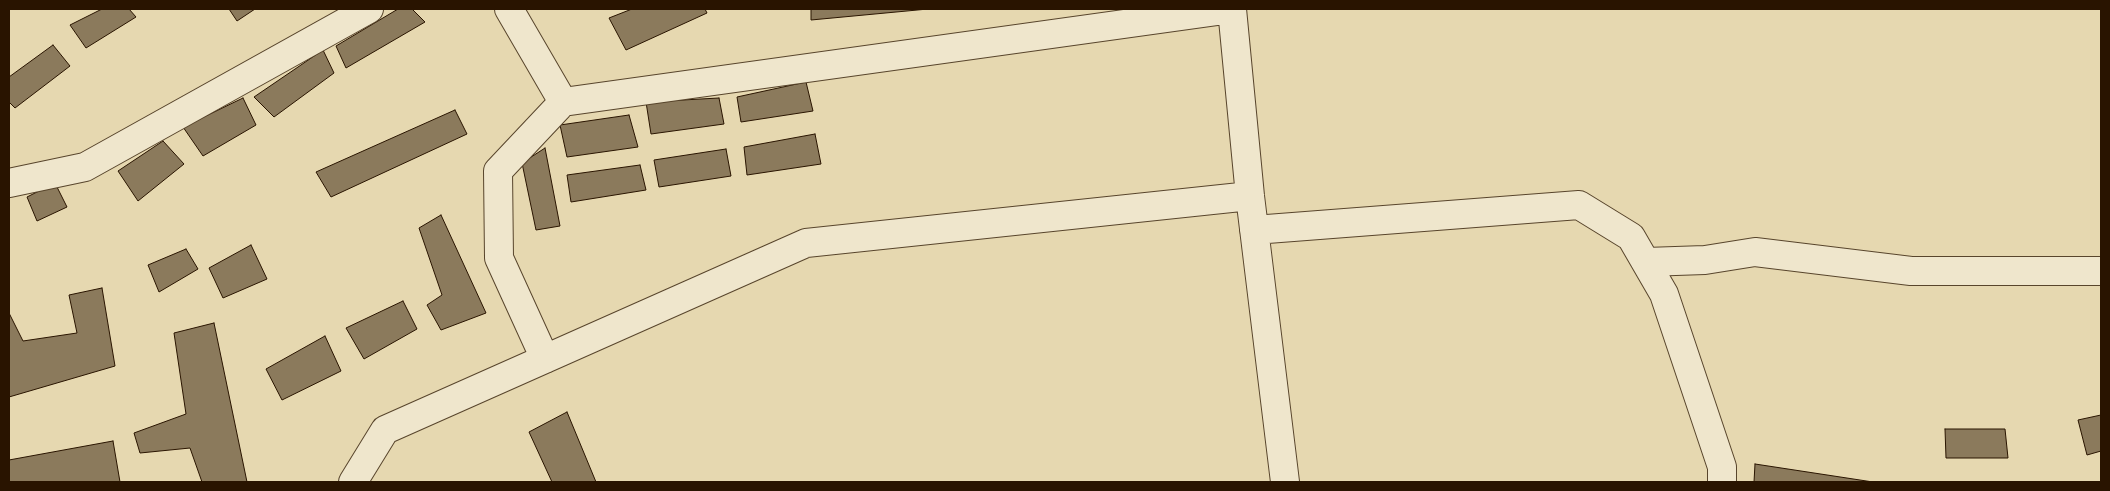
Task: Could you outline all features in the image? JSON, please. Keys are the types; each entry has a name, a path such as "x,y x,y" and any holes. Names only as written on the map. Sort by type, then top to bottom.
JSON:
{"street":[{"path":"9,183 85,167 369,9"},
{"path":"510,9 563,102"},
{"path":"545,359 499,258 498,171 563,102 1232,9 1250,196 1285,482"},
{"path":"353,482 385,430 806,243 1250,196"},
{"path":"1254,230 1579,204 1631,237 1664,294 1722,467 1722,482"},
{"path":"1646,262 1705,260 1755,252 1911,271 2101,271"}],"building":[{"path":"102,9 129,9 136,17 86,48 70,25"},
{"path":"229,9 255,9 237,21"},
{"path":"398,9 412,9 425,22 346,68 336,46"},
{"path":"632,9 705,9 707,13 626,50 609,18"},
{"path":"811,9 928,9 811,20"},
{"path":"53,45 70,66 15,108 9,102 9,77"},
{"path":"323,50 334,73 274,117 254,97"},
{"path":"806,82 813,111 741,122 737,97"},
{"path":"243,98 256,125 203,156 183,127"},
{"path":"719,98 724,124 651,134 646,102"},
{"path":"455,110 467,134 331,197 316,172"},
{"path":"629,115 638,147 567,157 560,125"},
{"path":"815,134 821,164 747,175 744,147"},
{"path":"163,141 184,164 138,201 118,171"},
{"path":"545,148 560,226 536,230 522,163"},
{"path":"726,149 731,176 659,187 654,160"},
{"path":"640,165 646,190 571,202 567,175"},
{"path":"55,183 67,207 37,221 27,197"},
{"path":"441,215 486,313 441,330 427,305 442,295 419,228"},
{"path":"251,245 267,279 223,298 209,268"},
{"path":"186,249 198,269 159,292 148,265"},
{"path":"102,288 115,366 9,397 9,313 23,341 77,333 69,295"},
{"path":"403,301 417,329 364,359 346,328"},
{"path":"214,323 247,482 202,482 190,448 140,453 134,433 186,414 174,333"},
{"path":"325,336 341,371 282,400 266,369"},
{"path":"567,412 596,482 552,482 529,432"},
{"path":"2101,415 2101,451 2087,455 2078,420"},
{"path":"1945,429 2005,429 2008,458 1946,458"},
{"path":"113,441 120,482 9,482 9,460"},
{"path":"1755,464 1873,482 1754,482"}]}
